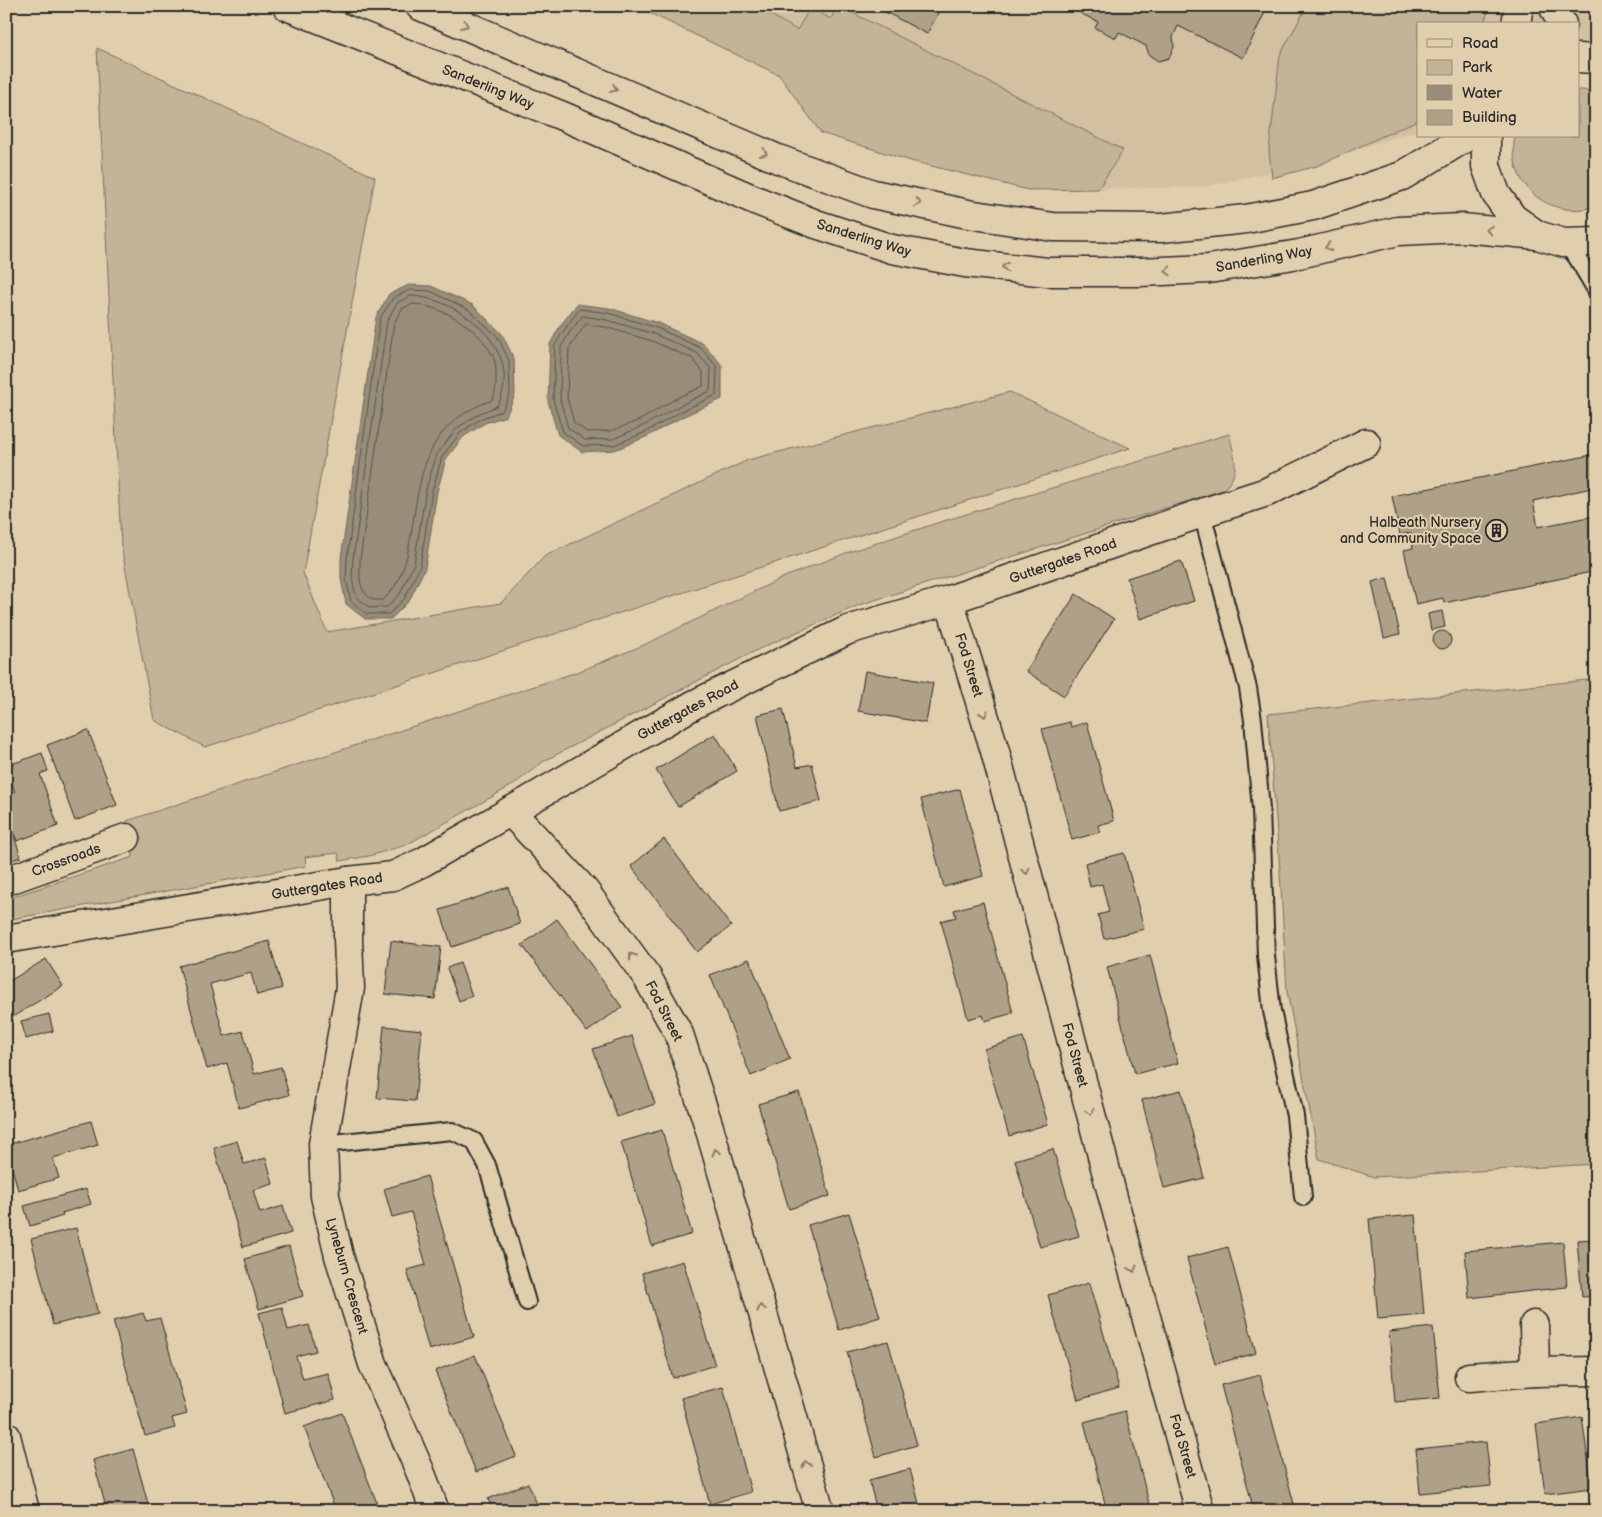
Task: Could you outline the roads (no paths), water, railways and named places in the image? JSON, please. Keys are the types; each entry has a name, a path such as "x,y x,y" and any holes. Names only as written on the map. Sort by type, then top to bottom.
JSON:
{"street":[{"name":"Sanderling Way","path":"287,6 565,117 755,200 816,224 892,249 965,263 1047,272 1139,272 1209,269 1299,254 1398,231 1462,228 1537,235 1564,243 1596,242"},
{"path":"420,6 778,159 873,194 968,214 1053,227 1161,228 1246,219 1313,206 1402,176 1465,138"},
{"path":"1516,22 1520,6"},
{"path":"1553,6 1561,22"},
{"path":"1580,44 1596,57"},
{"path":"1580,58 1596,57"},
{"name":"Sanderling Way","path":"1486,138 1486,166 1496,194 1513,218 1537,235"},
{"name":"Guttergates Road","path":"6,939 348,881 393,876 423,862 695,704 848,630 949,600 1202,512 1267,492 1366,443"},
{"name":"Fod Street","path":"949,600 995,751 1112,1195 1200,1511"},
{"name":"Fod Street","path":"510,811 584,890 647,977 678,1034 709,1127 820,1511"},
{"name":"Crossroads","path":"6,881 126,838"},
{"name":"Lyneburn Crescent","path":"348,881 350,988 323,1144 325,1196 339,1256 374,1364 435,1511"},
{"path":"1534,1325 1536,1372"},
{"path":"1469,1377 1536,1372 1596,1371"},
{"path":"6,1436 25,1511"}],"lane":[{"path":"1564,243 1576,256 1596,290"},
{"path":"1202,512 1248,688 1254,720 1261,818 1266,956 1272,1011 1295,1116 1303,1197"},
{"path":"323,1144 452,1131 474,1141 487,1165 528,1302"}],"water":[{"path":"409,285 431,286 473,305 502,334 514,359 515,395 506,416 485,423 463,437 446,459 437,492 425,568 409,601 391,619 365,619 346,604 341,579 341,558 376,317 389,294"},
{"path":"577,304 609,308 658,323 704,344 722,365 722,399 684,416 648,436 615,450 582,452 558,435 548,401 550,344 560,326"}],"place":[{"name":"Halbeath Nursery and Community Space","path":"1497,530"}]}
